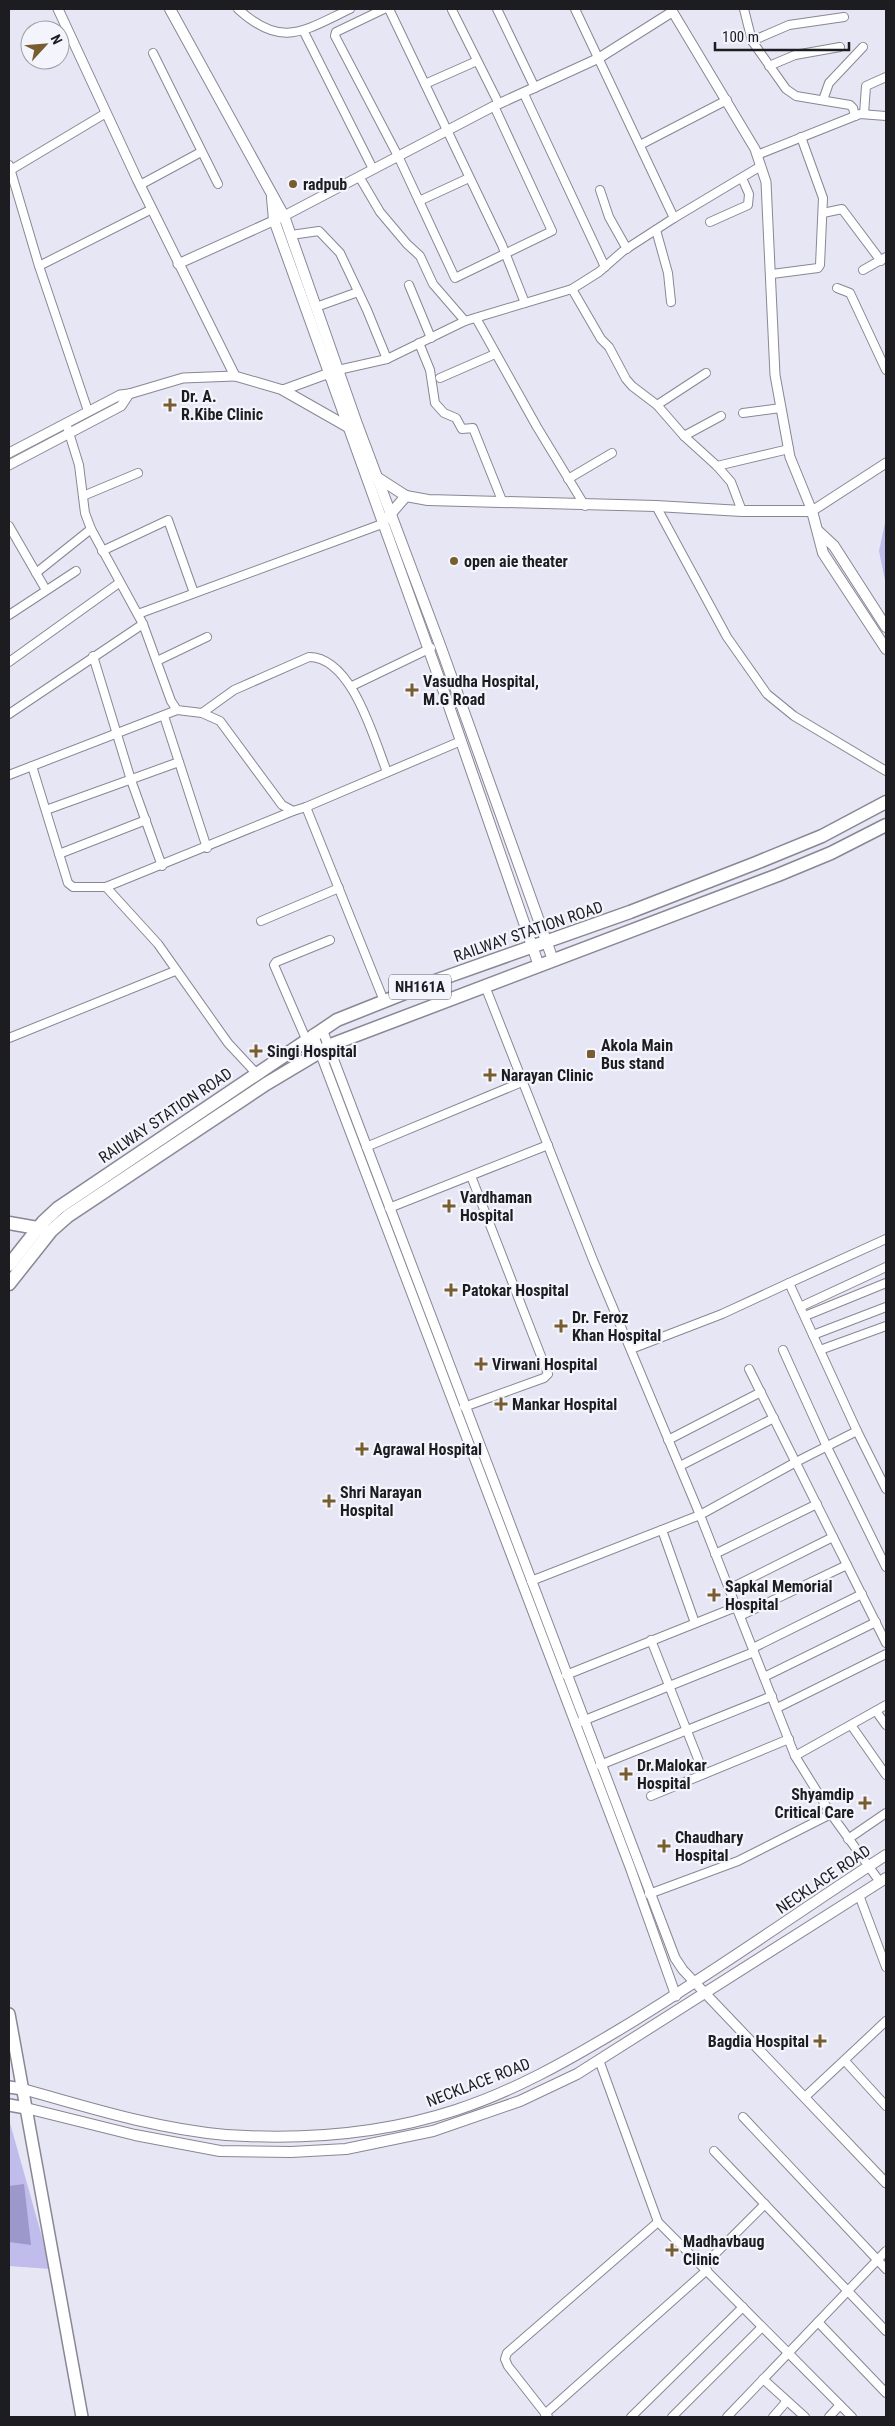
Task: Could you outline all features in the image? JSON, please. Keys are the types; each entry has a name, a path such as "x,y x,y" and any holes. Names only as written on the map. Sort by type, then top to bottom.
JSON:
{"highway":[{"name":"RAILWAY STATION ROAD","path":"9,1265 38,1228 58,1208 337,1020 531,946 683,892 822,836 886,802"},
{"name":"RAILWAY STATION ROAD","path":"9,1284 51,1231 76,1211 266,1084 325,1049 484,986 778,875 830,853 886,825"},
{"path":"9,1223 51,1231"}],"main road":[{"path":"170,9 272,195 333,372 376,477 440,644 553,960"},
{"path":"279,218 291,235 316,306 348,427 461,741 539,966"},
{"path":"283,390 348,427"},
{"path":"363,470 406,496 428,500 585,506 656,506 742,511 812,511 820,532 823,553 886,649"},
{"path":"382,524 406,496"},
{"path":"820,532 834,546 886,627"},
{"name":"NECKLACE ROAD","path":"23,2090 125,2118 224,2134 272,2137 334,2134 366,2130 455,2111 520,2085 577,2055 676,1996 886,1855"},
{"name":"NECKLACE ROAD","path":"26,2108 135,2135 220,2152 291,2152 346,2148 410,2137 460,2123 520,2101 584,2069 706,1994 883,1880"},
{"path":"9,2014 82,2417"},
{"path":"577,2055 584,2069"},
{"path":"9,2087 23,2090"},
{"path":"9,2105 26,2108"},
{"path":"455,2111 460,2123"}],"street":[{"path":"58,9 140,185 234,376"},
{"path":"238,9 252,21 274,31 290,34 304,32 346,10"},
{"path":"384,9 336,32 335,36 399,158 455,278 552,232 478,61 452,10"},
{"path":"389,9 505,253 525,302"},
{"path":"497,9 535,88"},
{"path":"575,9 674,218"},
{"path":"744,9 752,41 791,93 850,105 856,116"},
{"path":"178,264 279,218 360,178 373,169 399,158 496,105 524,94 599,58 671,10 727,100 757,154 766,182 772,274 775,375 789,449 812,511 886,463"},
{"path":"752,41 789,25 844,17"},
{"path":"304,32 373,169"},
{"path":"769,66 795,55 840,47"},
{"path":"823,100 829,83 863,47"},
{"path":"153,53 218,184"},
{"path":"425,84 478,61"},
{"path":"864,114 866,86 886,77"},
{"path":"524,94 605,267"},
{"path":"640,145 727,100"},
{"path":"88,412 9,169 106,113"},
{"path":"757,154 856,116 864,114 886,116"},
{"path":"772,274 820,267 823,198 801,137"},
{"path":"140,185 201,152"},
{"path":"129,394 121,406 13,463 10,452 116,397 183,378 234,376 283,390 333,372 387,359 465,321 572,289 674,218 761,166"},
{"path":"360,178 380,212 407,244 420,256 433,284 465,321"},
{"path":"419,201 469,178"},
{"path":"710,222 748,205 749,194 742,178"},
{"path":"600,190 609,217 627,249"},
{"path":"39,266 152,209"},
{"path":"823,213 842,209 884,259 862,270"},
{"path":"656,230 668,273 672,302"},
{"path":"291,235 319,231 340,253 387,359"},
{"path":"409,285 431,338"},
{"path":"837,288 850,293 886,370"},
{"path":"572,289 601,339 609,347 626,379 632,386 657,405 684,436 732,482 742,511"},
{"path":"316,306 358,292"},
{"path":"476,318 568,480 585,506"},
{"path":"419,344 430,370 435,403 444,413 456,418 462,429 473,428 503,503"},
{"path":"440,378 496,354"},
{"path":"657,405 706,373"},
{"path":"743,414 781,408"},
{"path":"684,436 721,416"},
{"path":"66,423 79,465 82,496 91,529 143,624 169,696 177,710"},
{"path":"717,466 789,449"},
{"path":"568,480 612,453"},
{"path":"82,496 138,473"},
{"path":"656,506 727,637 767,694 794,716 886,771"},
{"path":"102,551 168,520 194,593"},
{"path":"138,614 382,524"},
{"path":"9,526 46,590"},
{"path":"36,573 91,529"},
{"path":"9,615 76,570"},
{"path":"9,662 119,583"},
{"path":"9,714 143,624"},
{"path":"157,662 208,636"},
{"path":"352,686 440,644"},
{"path":"93,656 131,780 162,866"},
{"path":"202,713 234,690 309,656 322,660 339,671 352,686 387,772"},
{"path":"9,775 177,710 202,713 220,721 282,805 293,811"},
{"path":"164,716 207,848"},
{"path":"32,766 59,854 71,885 106,887 207,848 293,811 306,808 461,741"},
{"path":"46,810 179,762"},
{"path":"306,808 384,1001"},
{"path":"59,854 146,820"},
{"path":"106,887 158,944 175,971 228,1043 256,1073"},
{"path":"261,921 339,888"},
{"path":"330,940 276,962 274,965 314,1034 325,1049 366,1147 566,1675 579,1722 600,1764 675,1958 682,1970 886,2183"},
{"path":"9,1038 175,971"},
{"path":"484,986 630,1350 700,1515 795,1756 848,1839 868,1866 883,1880"},
{"path":"325,1049 579,1722 676,1996"},
{"path":"366,1147 522,1082"},
{"path":"389,1208 548,1145"},
{"path":"464,1407 544,1378 548,1374 471,1176"},
{"path":"630,1350 722,1314 886,1239"},
{"path":"800,1307 886,1267"},
{"path":"805,1316 886,1282"},
{"path":"789,1283 857,1431 886,1489"},
{"path":"813,1335 886,1307"},
{"path":"820,1350 886,1326"},
{"path":"783,1350 827,1447 886,1567"},
{"path":"749,1369 886,1643"},
{"path":"668,1440 761,1392"},
{"path":"680,1466 774,1418"},
{"path":"531,1581 700,1515 857,1431"},
{"path":"715,1554 816,1504"},
{"path":"662,1530 695,1623"},
{"path":"729,1589 833,1537"},
{"path":"740,1616 847,1565"},
{"path":"579,1722 670,1686 753,1650 862,1594"},
{"path":"566,1675 736,1607"},
{"path":"764,1677 876,1622"},
{"path":"651,1640 704,1774"},
{"path":"777,1708 886,1654"},
{"path":"600,1764 772,1696"},
{"path":"795,1756 886,1705"},
{"path":"876,1711 886,1725"},
{"path":"851,1725 886,1775"},
{"path":"651,1796 789,1739"},
{"path":"848,1839 886,1813"},
{"path":"649,1894 738,1861 831,1814"},
{"path":"859,1895 886,1967"},
{"path":"805,2097 886,2021"},
{"path":"599,2060 658,2222 852,2417"},
{"path":"845,2061 886,2106"},
{"path":"743,2117 886,2269"},
{"path":"714,2151 886,2331"},
{"path":"658,2222 507,2353 505,2359 508,2366 547,2416 705,2268 765,2204"},
{"path":"727,2417 886,2251"},
{"path":"631,2417 743,2307"},
{"path":"818,2322 886,2393"},
{"path":"672,2417 762,2327"},
{"path":"763,2379 805,2417"},
{"path":"773,2417 788,2401"},
{"path":"829,2417 840,2406"}],"shaded area":[{"path":"886,523 886,585 879,551"},
{"path":"10,2123 51,2269 9,2266"},
{"path":"24,2184 31,2245 9,2242 9,2186"}],"place":[{"name":"radpub","path":"293,184"},
{"name":"Dr. A. R.Kibe Clinic","path":"170,405"},
{"name":"open aie theater","path":"454,561"},
{"name":"Vasudha Hospital, M.G Road","path":"412,690"},
{"name":"Singi Hospital","path":"256,1051"},
{"name":"Akola Main Bus stand","path":"591,1054"},
{"name":"Narayan Clinic","path":"490,1075"},
{"name":"Vardhaman Hospital","path":"449,1206"},
{"name":"Patokar Hospital","path":"451,1290"},
{"name":"Dr. Feroz Khan Hospital","path":"561,1326"},
{"name":"Virwani Hospital","path":"481,1364"},
{"name":"Mankar Hospital","path":"501,1404"},
{"name":"Agrawal Hospital","path":"362,1449"},
{"name":"Shri Narayan Hospital","path":"329,1501"},
{"name":"Sapkal Memorial Hospital","path":"714,1595"},
{"name":"Dr.Malokar Hospital","path":"626,1774"},
{"name":"Shyamdip Critical Care","path":"865,1803"},
{"name":"Chaudhary Hospital","path":"664,1846"},
{"name":"Bagdia Hospital","path":"820,2041"},
{"name":"Madhavbaug Clinic","path":"672,2250"}]}
